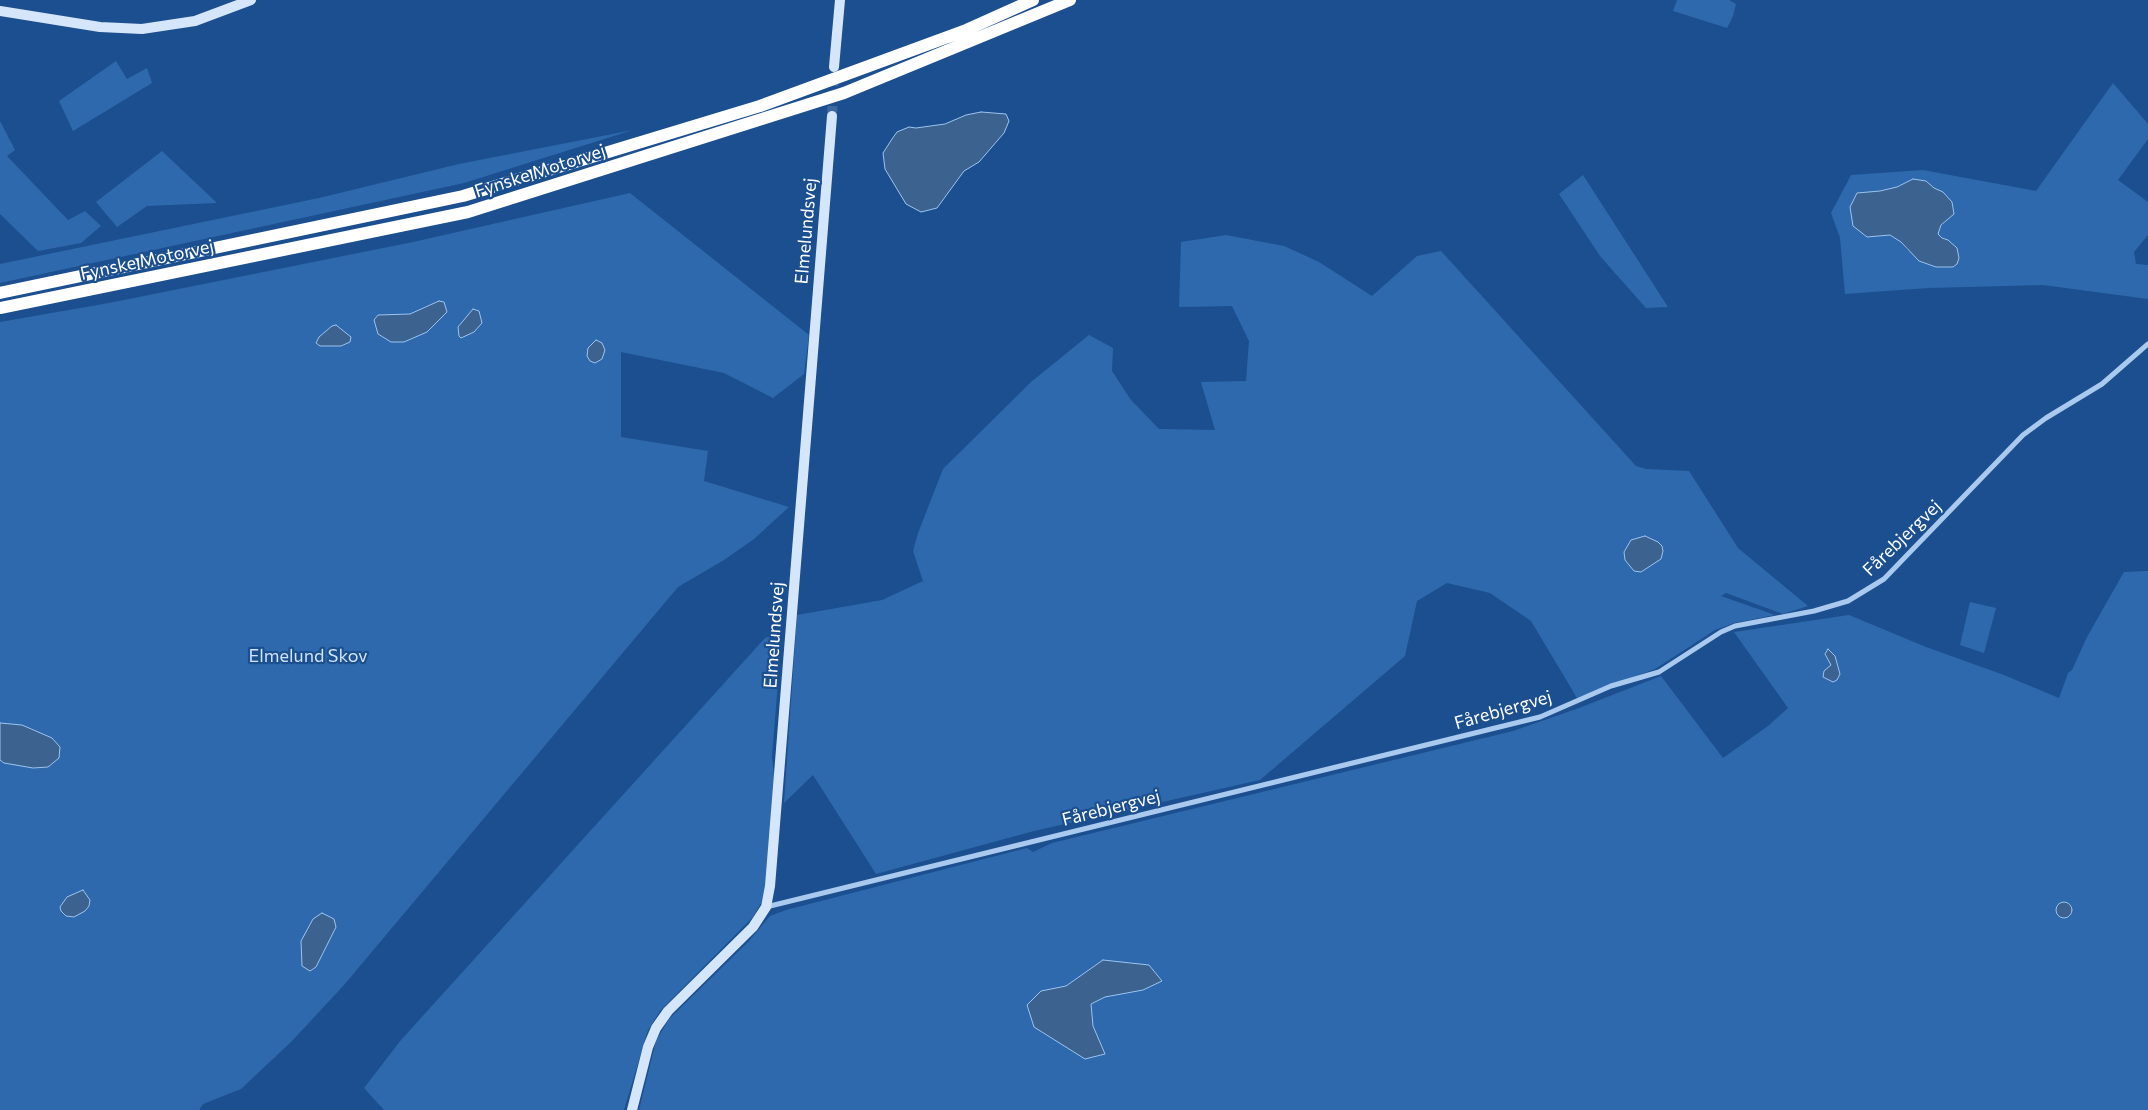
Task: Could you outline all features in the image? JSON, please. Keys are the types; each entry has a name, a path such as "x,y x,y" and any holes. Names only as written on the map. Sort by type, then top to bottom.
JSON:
{"highway":[{"name":"Fynske Motorvej","path":"0,293 463,196 760,106 964,31 1033,0"},
{"name":"Fynske Motorvej","path":"0,308 468,212 844,93 1070,0"}],"street":[{"path":"0,11 100,27 142,29 195,21 228,11 251,0"},
{"path":"834,67 840,0"},
{"name":"Elmelundsvej","path":"632,1110 648,1047 656,1028 668,1011 752,928 766,907 777,820 832,116"},
{"name":"Fårebjergvej","path":"766,907 1540,717 1611,686 1659,672 1710,637 1735,626 1814,611 1848,601 1868,590 1888,575 2023,435 2046,418 2102,384 2148,344"}],"green space":[{"path":"1677,0 1729,0 1736,4 1727,28 1673,11"},
{"path":"116,61 127,79 147,68 152,83 73,131 59,101"},
{"path":"2113,83 2148,124 2148,139 2118,180 2148,202 2148,235 2134,252 2136,264 2148,265 2148,299 2043,285 1928,288 1845,294 1840,238 1831,213 1851,175 1923,170 2036,191","holes":["1913,179 1926,181 1934,188 1943,192 1953,214 1938,229 1938,235 1948,240 1908,251 1901,242 1890,235 1857,193 1897,187"]},
{"path":"0,121 15,150 7,156 68,220 85,211 101,226 81,243 38,251 0,214"},
{"path":"633,130 464,183 0,283 0,264 319,198 459,164"},
{"path":"162,151 217,203 147,206 117,227 96,202"},
{"path":"1583,175 1668,307 1646,308 1600,256 1559,194"},
{"name":"Elmelund Skov","path":"630,193 809,335 804,374 773,398 724,373 621,352 621,437 708,451 704,481 789,507 754,539 724,560 678,587 344,985 292,1041 241,1089 203,1104 199,1110 0,1110 0,322 109,303 413,242"},
{"path":"1226,235 1284,246 1319,262 1372,296 1417,256 1441,251 1636,466 1646,469 1689,471 1738,548 1808,606 1783,614 1726,593 1721,596 1775,615 1734,623 1715,630 1655,669 1577,698 1531,621 1490,593 1447,583 1417,601 1405,656 1260,780 1034,831 876,874 813,775 784,803 797,615 882,600 923,581 913,551 943,469 1031,382 1089,335 1113,348 1112,371 1131,400 1159,429 1215,430 1201,382 1246,381 1249,341 1232,306 1179,307 1181,242"},
{"path":"2148,571 2148,1110 639,1110 656,1041 669,1019 749,941 770,916 786,910 1027,848 1033,852 1052,843 1513,731 1661,676 1723,758 1768,726 1788,708 1734,632 1849,615 2059,698 2068,673 2072,670 2087,637 2124,572"},
{"path":"1970,602 1996,608 1984,653 1960,645"},
{"path":"782,632 772,756 775,788 767,877 761,903 753,917 660,1011 648,1030 624,1110 384,1110 364,1088 401,1040 765,638"}],"shaded area":[{"path":"981,112 1006,114 1009,121 1004,133 979,162 964,171 937,208 921,212 906,204 885,169 883,153 897,132 909,127 916,128 945,124 966,115"},
{"path":"1913,179 1926,181 1934,188 1943,192 1952,202 1954,214 1941,225 1938,234 1957,248 1959,258 1957,264 1953,267 1936,267 1919,261 1901,242 1890,235 1867,237 1853,226 1850,207 1857,193 1897,187"},
{"path":"439,301 444,302 447,312 427,332 404,342 391,342 378,334 374,320 378,315 410,314"},
{"path":"473,309 479,311 482,323 474,332 461,338 458,327"},
{"path":"336,325 351,337 350,342 341,346 320,346 316,343 319,337"},
{"path":"596,340 602,343 605,350 602,359 595,363 590,361 587,356 588,348"},
{"path":"1645,536 1662,546 1661,559 1641,572 1634,571 1625,560 1624,552 1631,540"},
{"path":"1828,649 1835,656 1840,674 1837,680 1833,682 1823,677 1824,671 1831,665 1825,654"},
{"path":"0,723 22,725 52,738 60,747 59,758 48,767 33,768 4,763 0,760"},
{"path":"83,890 90,900 89,906 85,911 74,917 66,916 60,907 67,897"},
{"path":"2064,902 2072,910 2064,918 2056,910"},
{"path":"322,913 334,919 336,927 316,967 310,971 302,966 301,941 313,919"},
{"path":"1103,960 1149,965 1162,981 1143,990 1105,997 1091,1004 1093,1026 1105,1054 1085,1059 1034,1027 1027,1005 1041,991 1066,986"}],"tunnel":[{"path":"832,116 834,73"}]}
